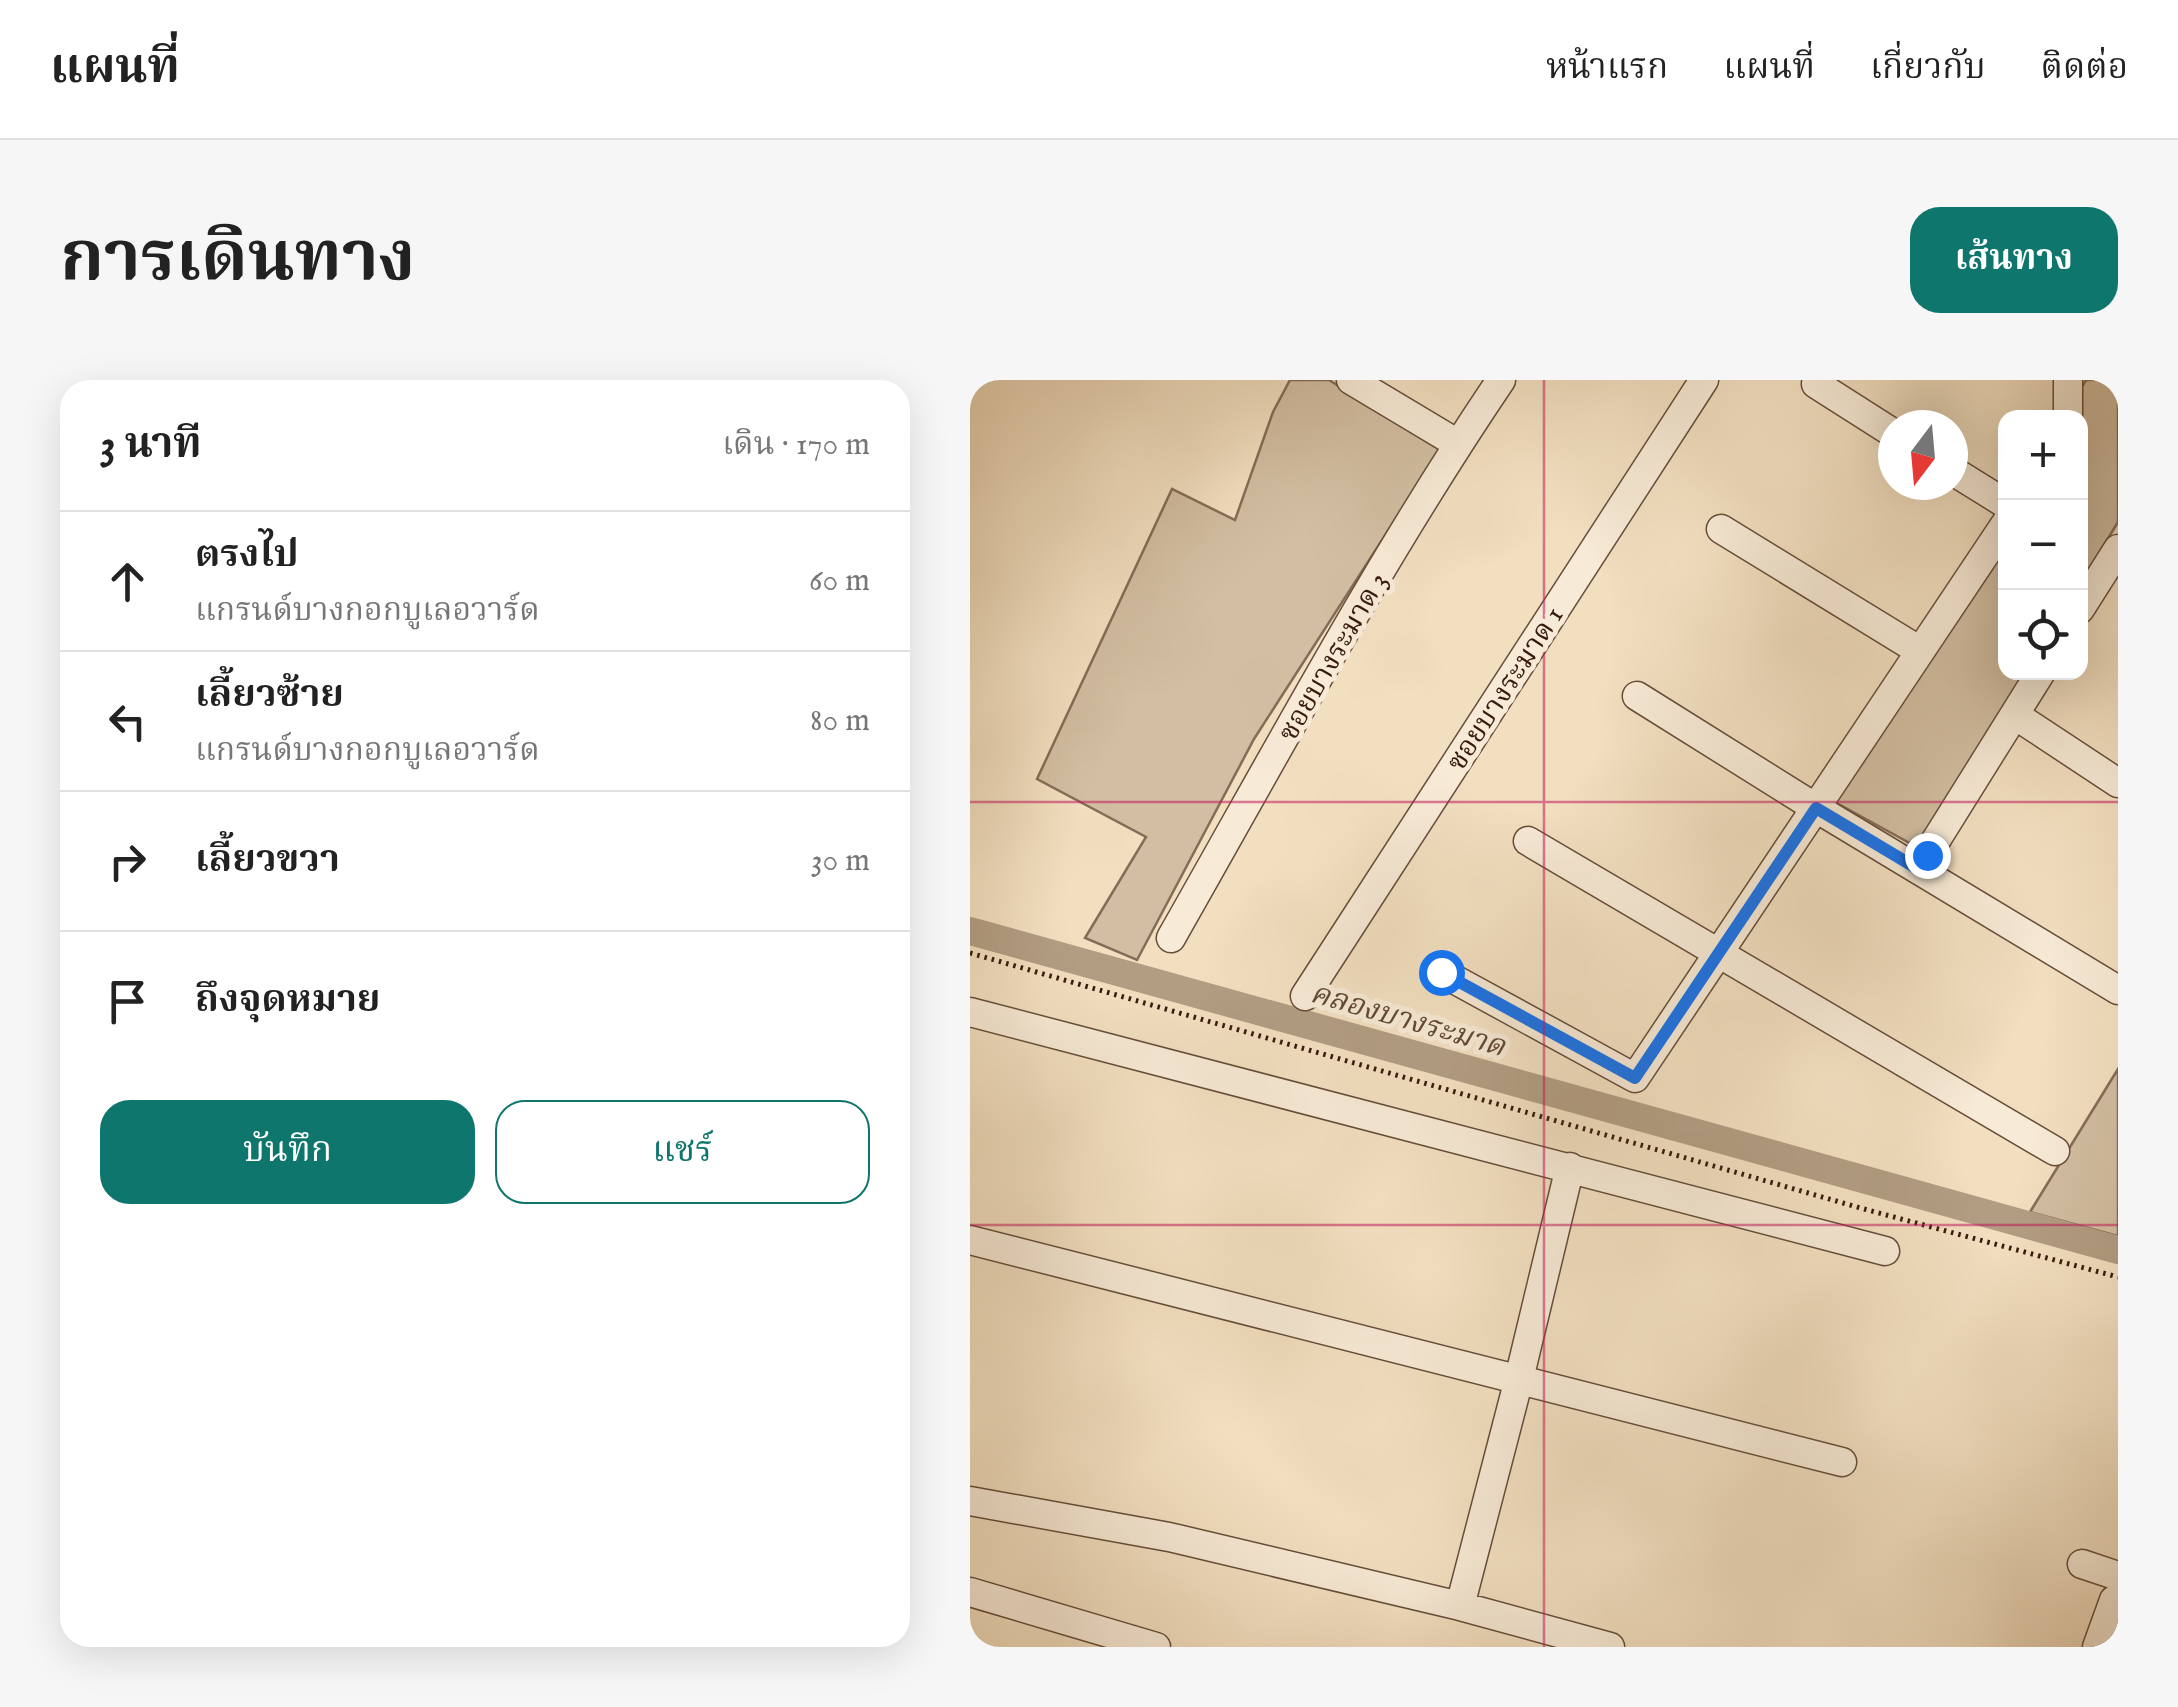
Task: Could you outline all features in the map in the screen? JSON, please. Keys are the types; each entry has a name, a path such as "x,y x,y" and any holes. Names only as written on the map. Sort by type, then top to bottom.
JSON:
{"street":[{"path":"1351,380 1458,444"},
{"name":"ซอยบางระมาด 3","path":"1171,938 1374,582 1501,380"},
{"name":"ซอยบางระมาด 1","path":"1304,996 1704,380"},
{"path":"2068,380 2068,410"},
{"path":"1816,384 1878,423"},
{"path":"1968,480 2000,500"},
{"path":"1721,530 1920,651"},
{"path":"1441,972 1635,1078 1998,536"},
{"path":"2088,598 2115,560"},
{"path":"1918,869 2036,680"},
{"path":"1637,696 2118,990"},
{"path":"2014,715 2118,782"},
{"path":"1528,841 2055,1151"},
{"path":"970,1012 1885,1251"},
{"path":"1460,1606 1570,1167"},
{"path":"970,1240 1842,1462"},
{"path":"970,1501 1169,1537 1460,1606 1610,1647"},
{"path":"2082,1564 2118,1576"},
{"path":"970,1592 1156,1647"},
{"path":"2097,1647 2114,1600 2118,1601"}],"path":[{"path":"970,953 1864,1210 2118,1277"}],"shaded area":[{"path":"1290,380 1329,380 1440,450 1254,739 1137,960 1085,938 1146,837 1037,779 1172,489 1235,520 1273,412"},
{"path":"2086,380 2118,380 2118,522 2088,571 2088,410 2069,410"},
{"path":"1998,526 1998,680 2021,680 1917,847 1833,801"},
{"path":"2118,1069 2118,1236 2030,1212"}],"waterway":[{"name":"คลองบางระมาด","path":"970,931 2118,1250"}],"route":[{"path":"1441,972 1635,1078 1816,808 1918,869 1927,855"}]}
